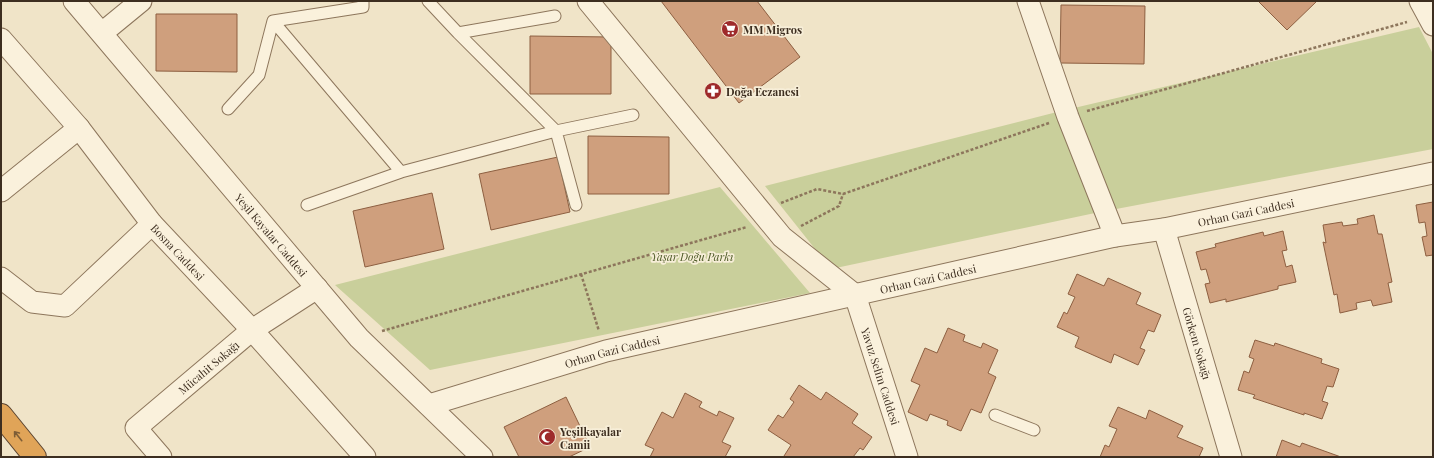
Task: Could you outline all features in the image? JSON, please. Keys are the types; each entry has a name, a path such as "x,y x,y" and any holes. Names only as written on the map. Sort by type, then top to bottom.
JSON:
{"highway":[{"path":"1,415 35,457"}],"street":[{"name":"Yeşil Kayalar Caddesi","path":"74,1 359,338 482,457"},
{"path":"102,33 141,1"},
{"path":"588,1 782,237 855,295"},
{"path":"1028,1 1068,117 1115,236"},
{"name":"Bosna Caddesi","path":"1,39 79,128 152,224 252,330 364,457"},
{"path":"1,191 79,128"},
{"name":"Orhan Gazi Caddesi","path":"429,405 606,351 1115,236 1164,229 1433,173"},
{"path":"1,278 32,302 66,306 152,224"},
{"name":"Görkem Sokağı","path":"1164,229 1231,457"},
{"name":"Mücahit Sokağı","path":"161,457 136,428 252,330 317,288"},
{"name":"Yavuz Selim Caddesi","path":"855,295 907,457"}],"lane":[{"path":"273,21 363,7 363,1"},
{"path":"428,1 458,34 556,131 576,205"},
{"path":"458,34 555,16"},
{"path":"228,109 259,75 273,21"},
{"path":"273,21 401,172"},
{"path":"307,205 401,172 556,131 633,115"},
{"path":"995,415 1034,430"}],"path":[{"path":"359,338 581,274 764,216 817,189 844,194 1068,117 1429,14"},
{"path":"782,237 838,206 844,194"},
{"path":"581,274 606,351"}],"green space":[{"path":"1419,27 1433,54 1433,149 1095,213 831,269 765,186 1057,112"},
{"name":"Yaşar Doğu Parkı","path":"720,187 810,293 430,370 335,285"}],"building":[{"name":"MM Migros","path":"661,1 757,1 800,57 739,103"},
{"path":"1258,1 1317,1 1287,30"},
{"path":"1061,5 1145,6 1144,64 1060,63"},
{"path":"156,14 237,14 237,72 156,71"},
{"path":"530,36 611,37 611,94 530,94"},
{"path":"588,136 669,137 669,194 588,194"},
{"path":"558,157 570,212 491,230 479,174"},
{"path":"432,193 444,249 365,267 353,211"},
{"path":"1433,202 1433,255 1426,256 1422,237 1427,236 1425,222 1419,223 1416,205"},
{"path":"1374,215 1378,234 1382,234 1392,282 1388,283 1392,302 1373,306 1371,300 1356,303 1357,309 1340,313 1337,294 1334,295 1323,242 1326,243 1323,225 1342,222 1343,226 1358,224 1357,219"},
{"path":"1283,231 1287,250 1282,251 1286,267 1292,265 1296,282 1278,286 1278,289 1226,302 1226,299 1210,303 1205,284 1210,283 1206,269 1201,270 1196,252 1216,247 1215,244 1263,232 1264,236"},
{"path":"1077,274 1104,286 1108,278 1141,293 1136,304 1161,315 1154,332 1148,330 1140,348 1145,350 1138,365 1114,354 1111,363 1075,347 1079,337 1057,327 1064,312 1067,314 1075,297 1068,294"},
{"path":"948,328 965,335 963,341 981,348 983,343 998,350 988,373 996,377 981,413 971,409 961,431 947,425 948,421 930,414 927,421 908,412 920,385 911,381 925,348 937,353"},
{"path":"1255,340 1274,346 1275,343 1322,359 1321,363 1339,369 1333,387 1327,386 1322,401 1328,403 1322,419 1304,413 1304,415 1253,398 1255,395 1238,390 1244,371 1249,373 1254,359 1249,357"},
{"path":"799,385 821,400 826,392 858,414 852,423 872,437 863,450 860,448 853,457 784,456 791,445 768,430 778,415 783,418 794,402 790,399"},
{"path":"685,393 702,402 699,407 717,416 719,411 734,418 722,442 731,446 725,457 650,457 654,449 645,445 662,412 673,418"},
{"name":"Yeşilkayalar Camii","path":"566,397 590,447 569,457 519,457 504,427"},
{"path":"1118,407 1146,419 1149,410 1183,426 1177,437 1203,448 1199,457 1100,457 1105,445 1109,447 1117,429 1109,426"},
{"path":"1282,440 1300,447 1302,443 1341,457 1276,457"}],"place":[{"name":"MM Migros","path":"730,29"},
{"name":"Doğa Eczanesi","path":"713,91"},
{"name":"Yeşilkayalar Camii","path":"547,437"}]}
